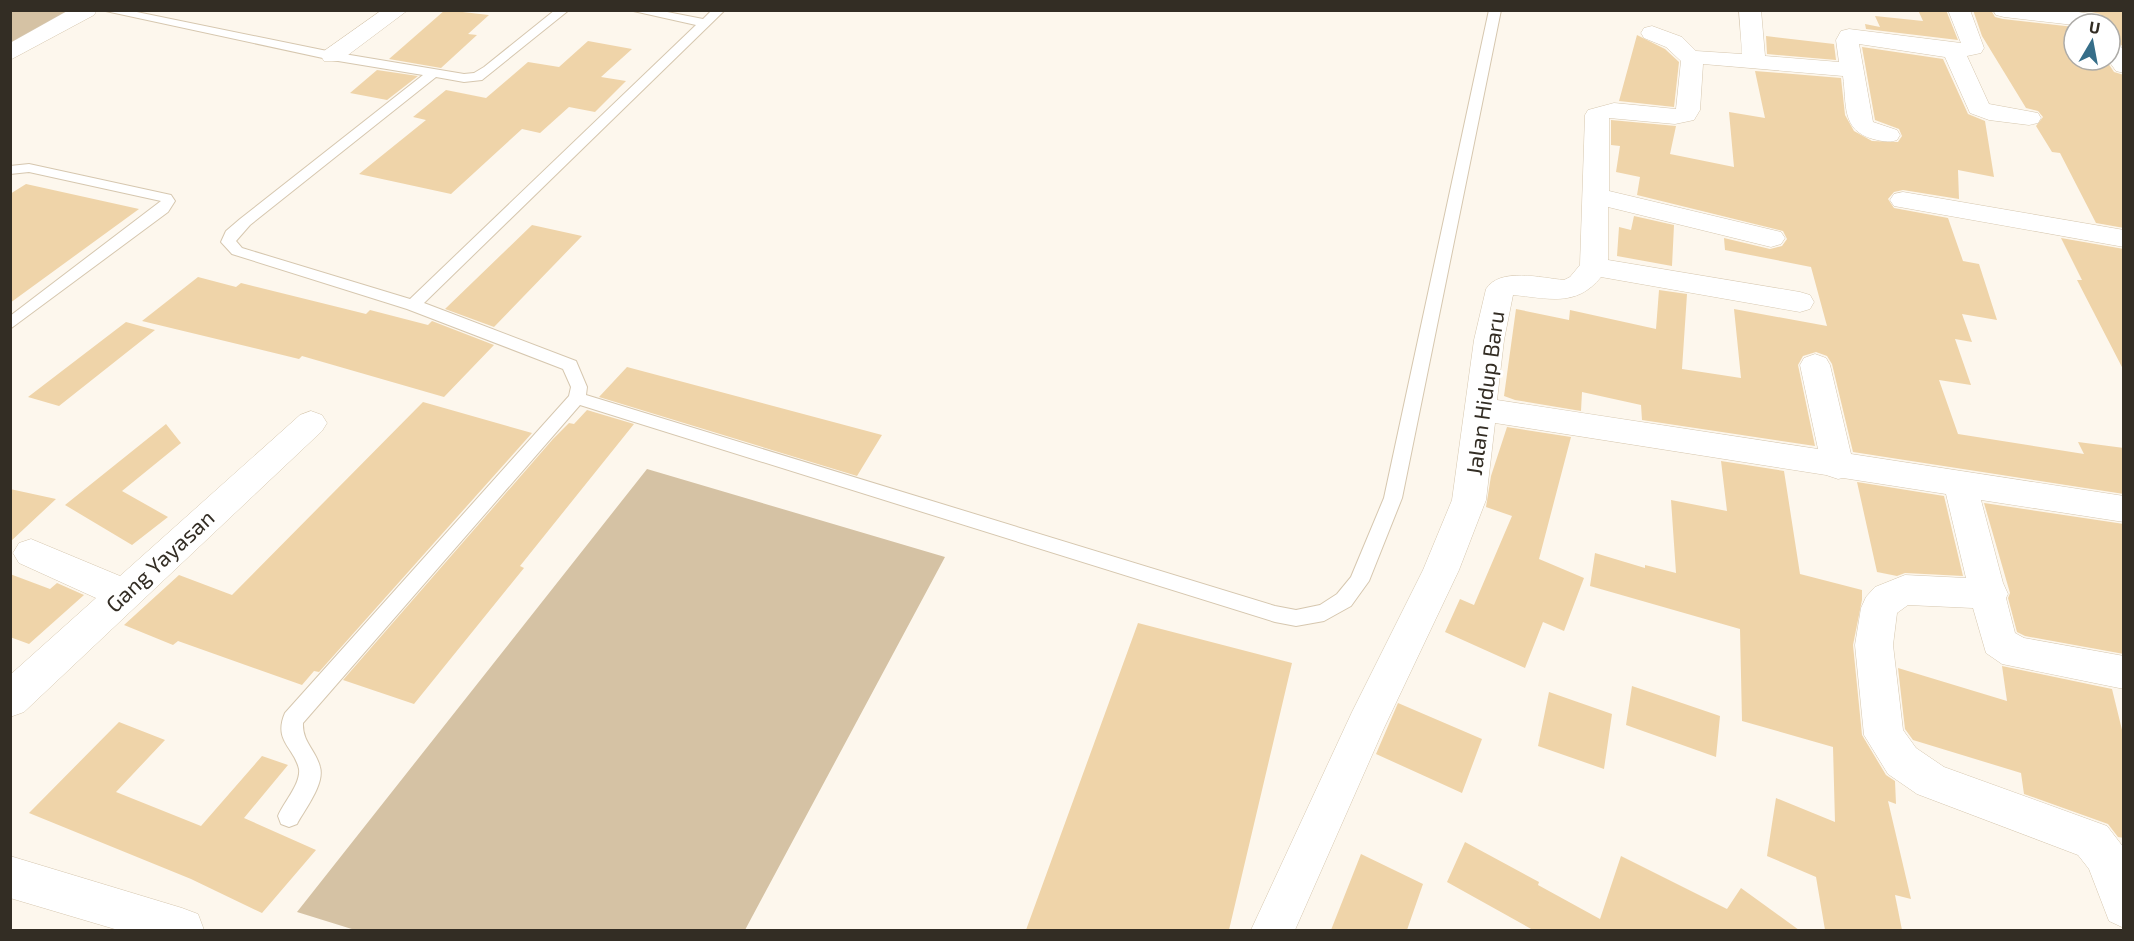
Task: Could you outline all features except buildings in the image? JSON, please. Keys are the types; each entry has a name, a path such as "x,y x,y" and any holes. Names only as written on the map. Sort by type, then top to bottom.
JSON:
{"street":[{"path":"10,53 86,10"},
{"path":"332,56 397,10"},
{"path":"1750,10 1754,60"},
{"path":"1888,135 1866,129 1861,123 1854,68 1843,29 1954,51 1973,48 1959,10"},
{"path":"2004,10 2062,15"},
{"path":"1653,33 1674,42 1693,60"},
{"path":"1954,51 1979,108 1989,113 2029,118"},
{"path":"1693,60 1708,56 1839,69 1854,68"},
{"path":"1693,60 1688,110 1685,115 1666,117 1608,110 1597,116 1594,267 1800,303"},
{"path":"1595,196 1771,237"},
{"path":"1903,200 2124,239"},
{"name":"Jalan Hidup Baru","path":"1274,930 1366,724 1456,535 1469,500 1489,340 1503,286 1567,290 1580,284 1594,267"},
{"path":"1815,366 1838,467"},
{"path":"1479,409 1838,467 2124,509"},
{"name":"Gang Yayasan","path":"10,700 310,423"},
{"path":"1961,486 1990,594 1999,642 2015,653 2124,673"},
{"path":"31,553 124,594"},
{"path":"1990,594 1905,590 1888,598 1879,608 1874,645 1884,735 1902,761 1931,781 2092,840 2106,857 2124,906"},
{"path":"10,877 157,926"}],"lane":[{"path":"107,10 332,56 464,78 477,77 563,10"},
{"path":"635,10 705,23"},
{"path":"413,305 719,10"},
{"path":"577,398 1275,614 1296,618 1324,613 1344,600 1359,581 1393,498 1496,10"},
{"path":"289,816 306,784 310,769 292,736 293,720 577,398 579,387 570,365 413,305 237,251 228,242 231,234 245,222 432,74"},
{"path":"10,170 29,168 166,198 168,201 163,209 10,324"}],"shaded area":[{"path":"11,11 72,11 11,43"},
{"path":"647,469 945,557 745,930 355,930 297,912"}]}
